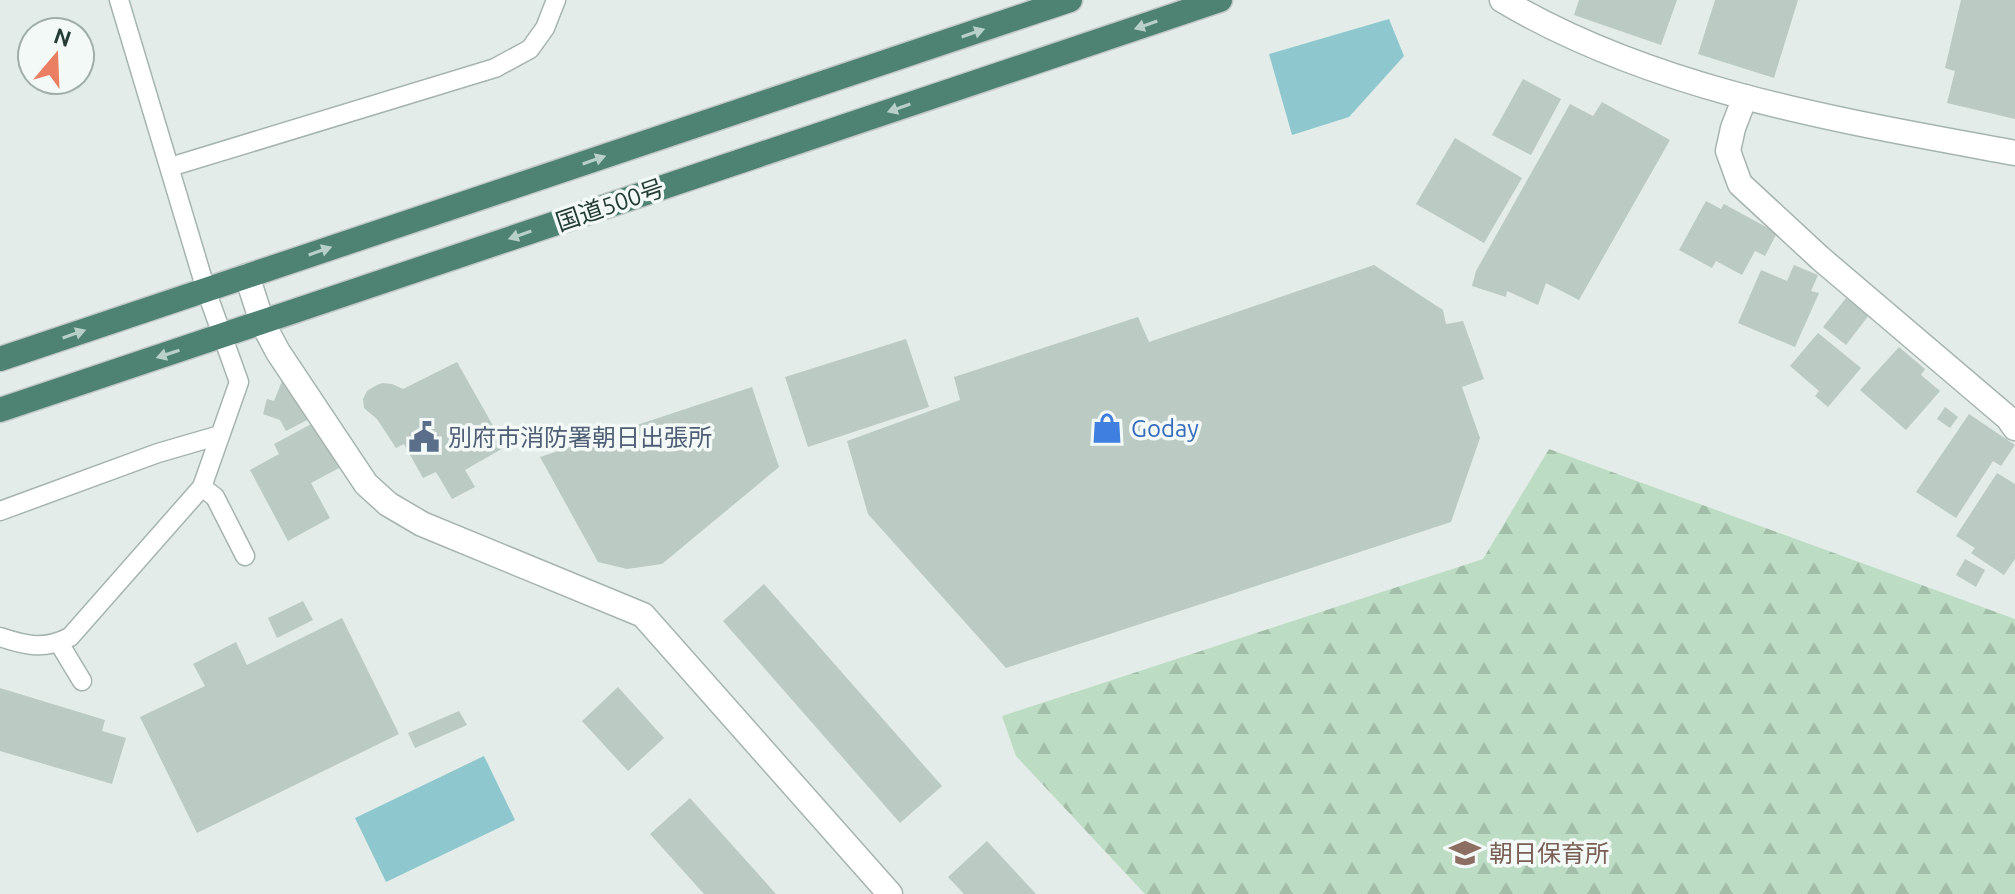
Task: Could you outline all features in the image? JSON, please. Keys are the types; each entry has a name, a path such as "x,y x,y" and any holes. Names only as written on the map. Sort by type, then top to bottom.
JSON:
{"highway":[{"name":"国道500号","path":"0,359 1070,0"},
{"name":"国道500号","path":"0,410 1220,0"}],"street":[{"path":"1502,0 1582,42 1662,72 1745,97 2015,153"},
{"path":"1745,97 1728,151 1740,184 1820,258 2008,418 2015,428"},
{"path":"247,276 262,322 278,352 366,484 388,504 422,524 643,615 890,894"}],"lane":[{"path":"0,637 24,645 43,646 70,637 202,487 239,382 206,290 119,0"},
{"path":"170,167 495,68 530,49 545,28 556,0"},
{"path":"0,511 158,453 220,435"},
{"path":"202,487 215,497 245,556"},
{"path":"59,643 82,681"}],"green space":[{"path":"1549,449 2015,619 2015,894 1145,894 1016,756 1002,716 1483,559"}],"water":[{"path":"1389,19 1404,56 1349,117 1292,135 1269,54"},
{"path":"484,756 515,820 386,882 355,818"}],"building":[{"path":"1579,0 1677,0 1661,45 1574,15"},
{"path":"1715,0 1798,0 1774,78 1698,54"},
{"path":"1961,0 2015,0 2015,119 1947,103 1955,71 1945,68"},
{"path":"1523,79 1561,99 1531,155 1492,135"},
{"path":"1602,102 1670,140 1579,300 1546,283 1538,305 1507,291 1506,297 1472,286 1476,271 1570,104 1593,116"},
{"path":"1455,138 1522,178 1484,243 1416,204"},
{"path":"1706,201 1721,209 1724,204 1777,233 1765,256 1755,251 1742,275 1716,261 1712,268 1679,250"},
{"path":"1374,265 1443,310 1446,324 1463,321 1484,379 1462,387 1480,438 1451,522 1006,668 868,514 847,441 960,400 954,377 1138,317 1149,342"},
{"path":"1794,265 1818,275 1811,291 1819,293 1795,347 1738,323 1761,270 1787,281"},
{"path":"1846,298 1869,315 1846,345 1823,327"},
{"path":"1818,333 1861,368 1828,407 1815,396 1819,391 1790,366"},
{"path":"906,339 929,407 808,447 785,377"},
{"path":"1899,347 1925,369 1921,375 1940,391 1906,430 1860,390"},
{"path":"457,362 505,447 465,470 475,487 452,499 436,472 423,478 404,444 396,448 377,419 364,408 363,399 367,391 382,383 403,389"},
{"path":"284,376 309,419 286,431 280,420 263,414 267,399 274,401"},
{"path":"752,387 779,467 662,564 627,569 598,562 540,457"},
{"path":"1945,407 1958,417 1950,428 1937,419"},
{"path":"1969,414 2015,445 2001,466 1993,461 1956,518 1916,492"},
{"path":"315,422 339,468 311,483 330,518 288,541 250,470 279,454 274,444"},
{"path":"1997,473 2015,484 2015,559 2004,575 1971,553 1975,548 1956,536"},
{"path":"1965,559 1985,570 1976,587 1956,575"},
{"path":"764,584 942,786 900,823 723,621"},
{"path":"303,601 313,620 277,638 268,618"},
{"path":"342,618 399,734 197,833 140,717 205,686 193,664 236,642 247,665"},
{"path":"618,687 664,738 628,771 582,721"},
{"path":"0,688 105,720 102,731 126,738 112,784 0,751"},
{"path":"459,711 467,725 415,748 408,733"},
{"path":"690,798 776,894 704,894 650,834"},
{"path":"987,841 1036,894 964,894 948,877"}],"place":[{"name":"Goday","path":"1107,428"},
{"name":"別府市消防署朝日出張所","path":"424,437"},
{"name":"朝日保育所","path":"1465,853"}]}
